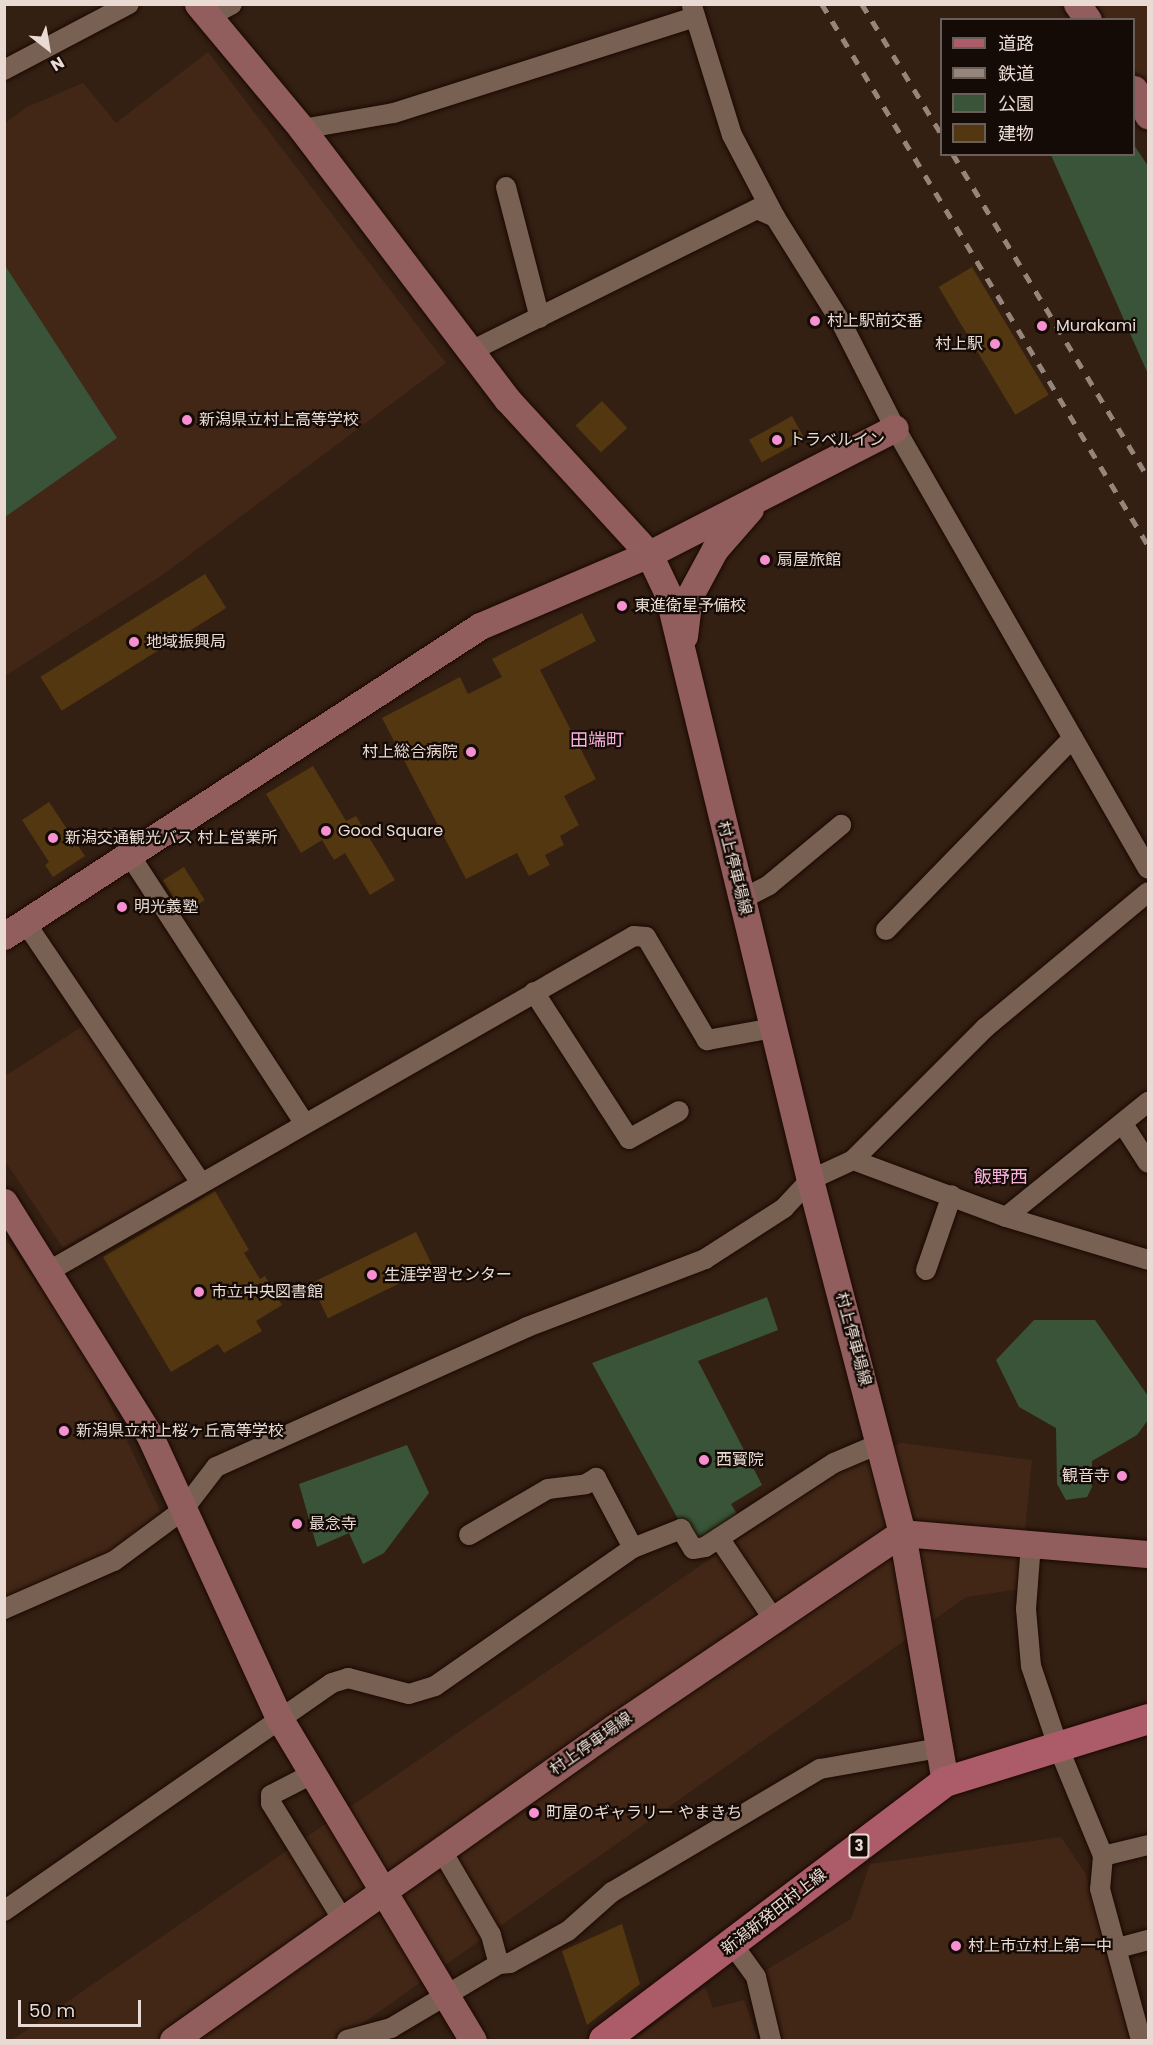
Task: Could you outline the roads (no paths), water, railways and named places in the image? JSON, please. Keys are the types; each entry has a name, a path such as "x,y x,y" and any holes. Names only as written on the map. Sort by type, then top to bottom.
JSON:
{"main road":[{"name":"新潟新発田村上線","path":"604,2040 733,1945 945,1782 1059,1749 1149,1719"}],"street":[{"path":"4,70 129,4"},
{"path":"1077,4 1087,18"},
{"name":"村上停車場線","path":"173,2040 902,1533 881,1443 810,1180 668,594 649,554 469,352 213,9"},
{"path":"302,129 394,113 693,11 732,135 775,217 842,324 895,428 1149,869"},
{"path":"1135,91 1149,115"},
{"path":"506,187 540,318"},
{"path":"469,352 757,209 775,217"},
{"path":"201,1183 15,929 480,626 649,554 895,428"},
{"path":"682,653 689,597 714,549 761,496"},
{"path":"886,930 1073,738"},
{"path":"742,899 769,885 841,825"},
{"path":"129,854 303,1121"},
{"path":"4,1609 114,1561 183,1510 216,1467 527,1326 705,1259 784,1208 810,1180 853,1160 985,1028 1149,892"},
{"path":"49,1271 303,1121 634,936 646,937 707,1040 773,1028"},
{"path":"534,992 629,1139 679,1111"},
{"path":"1006,1217 1149,1102"},
{"path":"1123,1124 1149,1163"},
{"path":"853,1160 1006,1217 1149,1260"},
{"path":"926,1270 952,1195"},
{"path":"4,1202 149,1434 278,1716 310,1775 473,2040"},
{"path":"4,1911 278,1716 348,1678 409,1694 435,1686 633,1548 681,1529 693,1549 719,1538 834,1463 881,1443"},
{"path":"469,1534 548,1489 586,1484 596,1478 633,1548"},
{"path":"945,1782 902,1533 1149,1554"},
{"path":"719,1538 774,1620"},
{"path":"1031,1544 1027,1641 1059,1749 1103,1856 1100,1889 1142,2017 1142,2040"},
{"path":"347,2040 391,2028 499,1964 510,1963 568,1931 612,1892 820,1769 939,1748"},
{"path":"310,1775 271,1795 271,1803 343,1920"},
{"path":"1103,1856 1149,1845"},
{"path":"442,1851 491,1935 499,1964"},
{"path":"1118,1948 1149,1940"},
{"path":"733,1945 756,1977 771,2040"}],"railway":[{"path":"822,4 1148,545"},
{"path":"862,4 940,132"},
{"path":"954,156 1148,477"}],"place":[{"name":"村上駅前交番","path":"815,321"},
{"name":"Murakami","path":"1042,326"},
{"name":"村上駅","path":"995,344"},
{"name":"新潟県立村上高等学校","path":"187,420"},
{"name":"トラベルイン","path":"777,440"},
{"name":"扇屋旅館","path":"765,560"},
{"name":"東進衛星予備校","path":"622,606"},
{"name":"地域振興局","path":"134,642"},
{"name":"村上総合病院","path":"471,752"},
{"name":"Good Square","path":"326,831"},
{"name":"新潟交通観光バス 村上営業所","path":"53,838"},
{"name":"明光義塾","path":"122,907"},
{"name":"生涯学習センター","path":"372,1275"},
{"name":"市立中央図書館","path":"199,1292"},
{"name":"新潟県立村上桜ヶ丘高等学校","path":"64,1431"},
{"name":"西寳院","path":"704,1460"},
{"name":"観音寺","path":"1122,1476"},
{"name":"最念寺","path":"297,1524"},
{"name":"町屋のギャラリー やまきち","path":"534,1813"},
{"name":"村上市立村上第一中","path":"956,1946"}],"district":[{"name":"田端町","path":"597,740"},
{"name":"飯野西","path":"1001,1177"}]}
